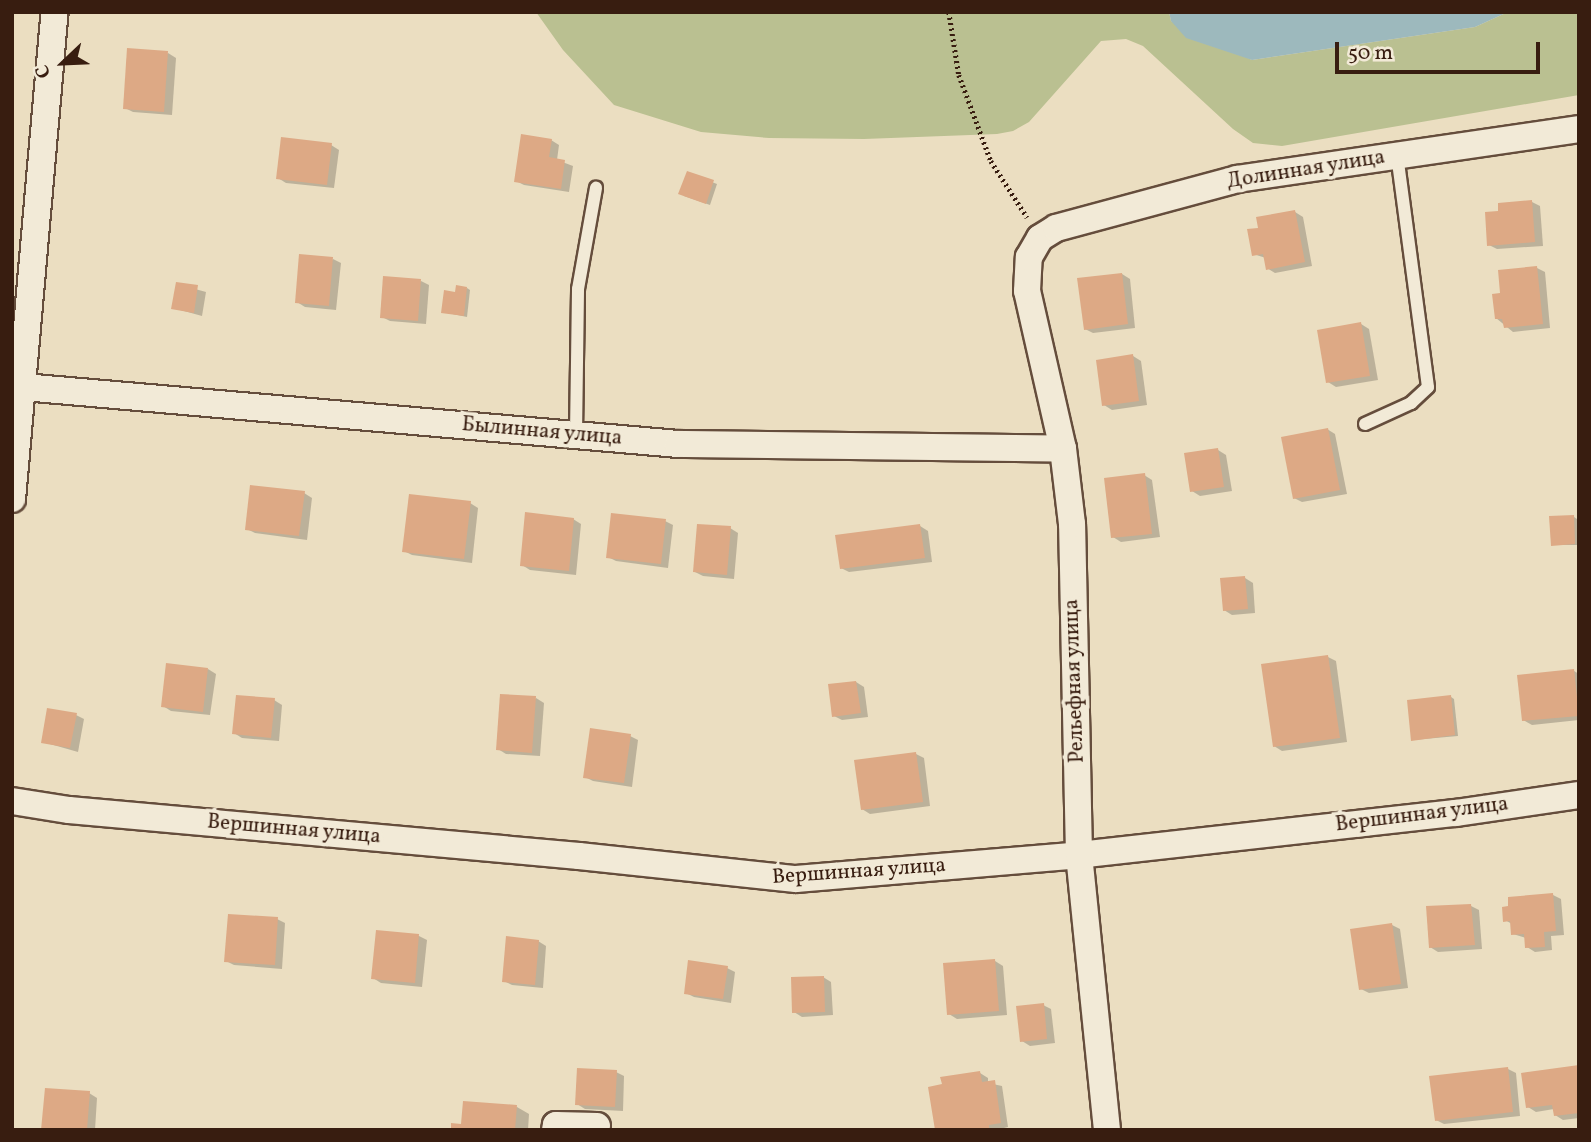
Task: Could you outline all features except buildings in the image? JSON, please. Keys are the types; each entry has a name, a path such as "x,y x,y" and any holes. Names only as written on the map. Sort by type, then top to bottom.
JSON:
{"street":[{"path":"12,499 55,12"},
{"name":"Долинная улица","path":"1040,238 1056,228 1237,179 1579,129"},
{"name":"Рельефная улица","path":"1040,238 1029,257 1027,291 1063,449 1072,524 1079,855 1107,1130"},
{"name":"Былинная улица","path":"23,387 678,444 1063,449"},
{"name":"Вершинная улица","path":"12,801 69,810 579,856 761,878 796,879 1079,855 1456,813 1579,795"},
{"path":"555,1130 556,1125 597,1126"}],"lane":[{"path":"1365,424 1411,403 1428,387 1397,155"},
{"path":"576,434 578,289 596,188"}],"path":[{"path":"949,12 959,75 991,161 1040,238"}],"green space":[{"path":"536,12 1169,12 1171,21 1252,60 1475,27 1508,12 1579,12 1579,95 1282,146 1253,143 1233,129 1143,46 1126,39 1101,41 1029,122 1013,131 997,134 864,139 769,138 701,132 614,105 563,50"}],"water":[{"path":"1169,12 1508,12 1475,27 1252,60 1186,38 1171,21"}]}
